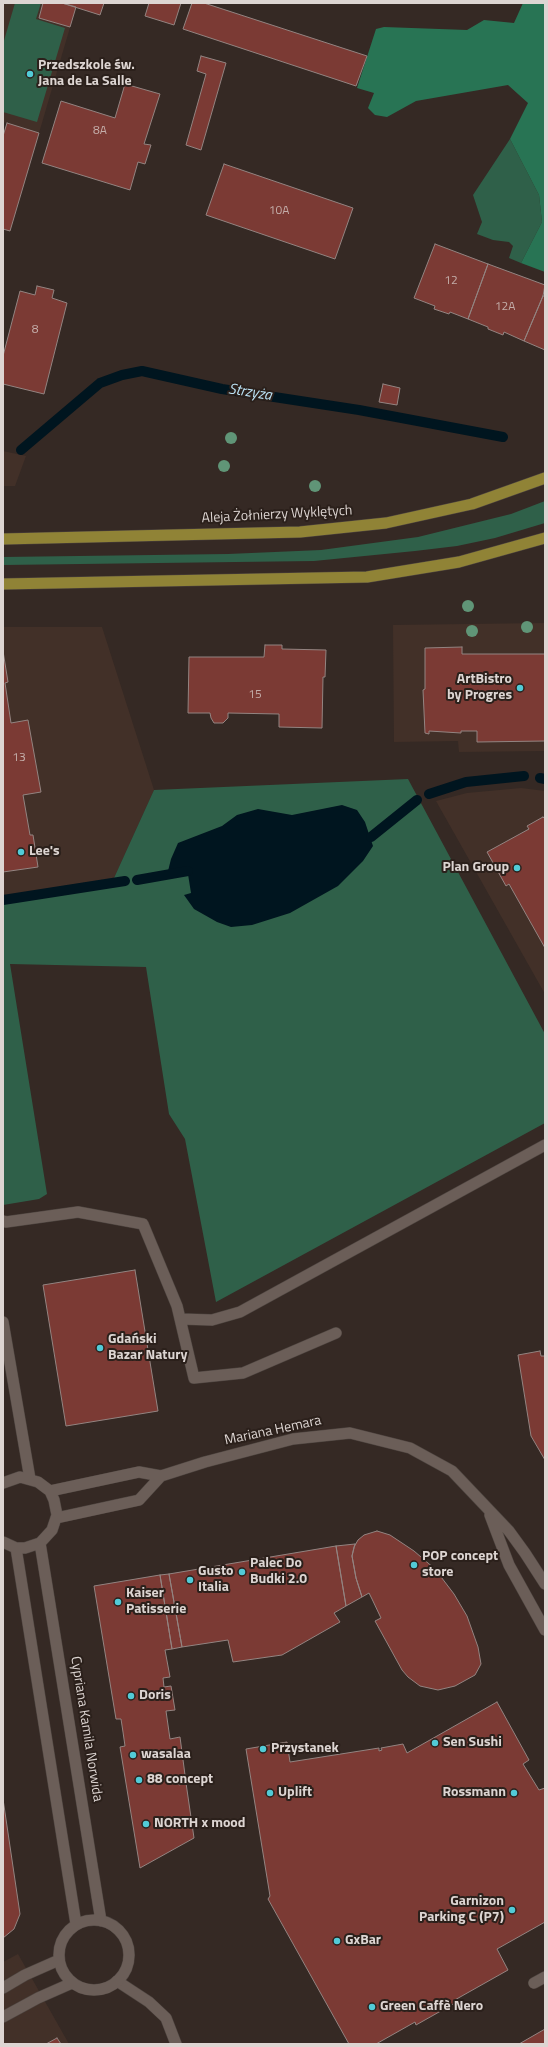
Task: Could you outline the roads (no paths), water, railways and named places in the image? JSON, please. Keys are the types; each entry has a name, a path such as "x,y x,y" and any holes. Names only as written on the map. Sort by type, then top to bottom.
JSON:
{"main road":[{"name":"Aleja Żołnierzy Wyklętych","path":"3,539 300,532 386,523 472,504 545,478"},
{"path":"3,584 367,577 459,562 545,538"}],"street":[{"path":"181,1319 212,1320 240,1312 545,1145"},
{"path":"3,1221 6,1222 78,1212 144,1224 177,1306 194,1378 243,1373 336,1333"},
{"path":"3,1322 30,1478"},
{"name":"Mariana Hemara","path":"50,1491 139,1472 161,1476 205,1462 293,1439 350,1433 410,1448 452,1471 508,1531 526,1553 545,1584"},
{"name":"Mariana Hemara","path":"56,1518 139,1500 161,1476"},
{"path":"3,1483 20,1477 30,1478 50,1491 56,1507 56,1518 52,1530 40,1543 24,1548 16,1548 3,1542"},
{"name":"Mariana Hemara","path":"488,1510 509,1565 545,1630"},
{"name":"Cypriana Kamila Norwida","path":"40,1543 101,1921"},
{"path":"16,1548 76,1924"},
{"path":"92,1920 101,1921 112,1925 120,1932 126,1942 129,1952 128,1963 124,1973 117,1981 100,1990 81,1988 72,1983 66,1977 59,1960 59,1950 67,1931 76,1924 92,1920"},
{"path":"3,1988 25,1975 59,1960"},
{"path":"534,1983 545,1977"},
{"path":"117,1981 148,2002 166,2018 176,2044"},
{"path":"3,2017 38,1998 72,1983"}],"water":[{"path":"342,805 357,810 365,822 373,846 363,861 338,886 290,913 252,925 231,927 217,922 194,909 184,895 191,893 187,868 168,871 171,859 178,843 222,826 237,815 258,809 292,815"}],"waterway":[{"name":"Strzyża","path":"21,450 100,383 122,375 142,371 222,389 359,410 503,437"},
{"path":"429,794 466,782 524,776"},
{"path":"540,778 545,779"},
{"path":"371,837 417,800"},
{"path":"137,880 188,871"},
{"path":"3,900 125,881"}],"place":[{"name":"Przedszkole św. Jana de La Salle","path":"30,74"},
{"name":"ArtBistro by Progres","path":"520,688"},
{"name":"Lee's","path":"21,852"},
{"name":"Plan Group","path":"517,868"},
{"name":"Gdański Bazar Natury","path":"100,1348"},
{"name":"POP concept store","path":"414,1565"},
{"name":"Palec Do Budki 2.0","path":"242,1572"},
{"name":"Gusto Italia","path":"190,1580"},
{"name":"Kaiser Patisserie","path":"118,1602"},
{"name":"Doris","path":"131,1696"},
{"name":"Sen Sushi","path":"435,1743"},
{"name":"Przystanek","path":"263,1749"},
{"name":"wasalaa","path":"133,1755"},
{"name":"88 concept","path":"139,1780"},
{"name":"Uplift","path":"270,1793"},
{"name":"Rossmann","path":"514,1793"},
{"name":"NORTH x mood","path":"146,1824"},
{"name":"Garnizon Parking C (P7)","path":"512,1910"},
{"name":"GxBar","path":"337,1941"},
{"name":"Green Caffè Nero","path":"372,2007"}]}
